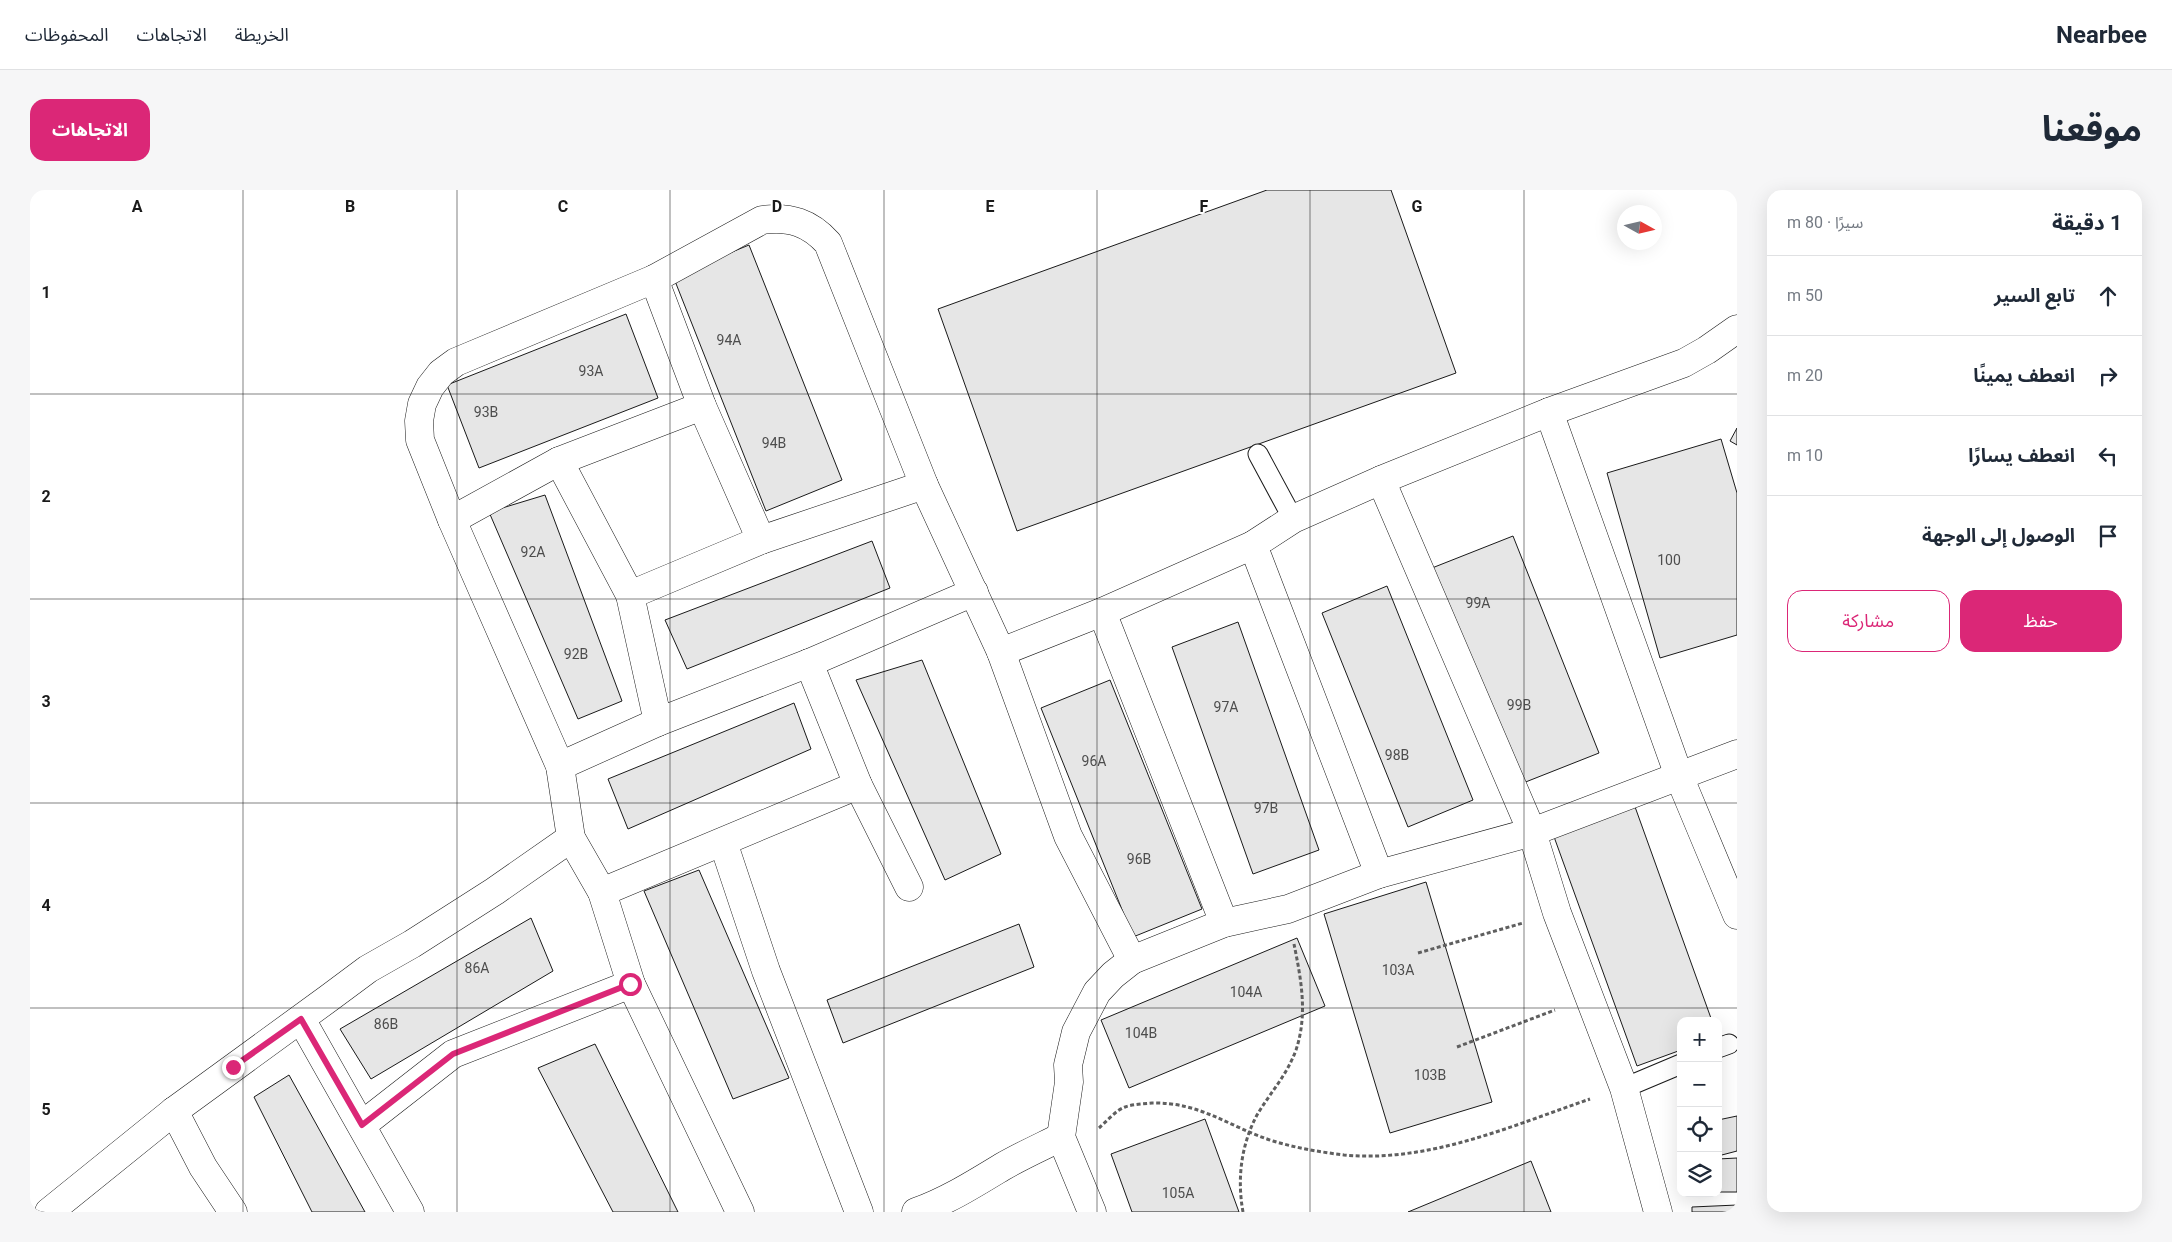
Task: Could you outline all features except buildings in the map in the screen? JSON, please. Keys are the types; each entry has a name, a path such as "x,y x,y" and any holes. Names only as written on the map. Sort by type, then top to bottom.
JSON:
{"street":[{"path":"740,1212 630,984 602,892 571,838 560,766 452,520 420,440 419,421 422,404 430,387 441,373 456,362 654,279 762,220 787,219 799,221 810,226 828,243 924,486 1001,652 1068,836 1132,960"},
{"path":"654,279 702,406 761,540"},
{"path":"1001,652 1102,612 1253,545 1293,519 1381,480 1549,412 1684,363 1737,329"},
{"path":"452,520 559,461 702,406"},
{"path":"1549,412 1680,776 1737,915"},
{"path":"559,461 630,596 658,722"},
{"path":"1381,480 1532,832 1558,913 1624,1088 1658,1212"},
{"path":"630,596 761,540 924,486"},
{"path":"1253,545 1379,874"},
{"path":"560,766 658,722 809,663 974,592"},
{"path":"1102,612 1224,923"},
{"path":"809,663 858,785 909,887"},
{"path":"1092,1212 1065,1146 1069,1082 1068,1065 1076,1032 1097,992 1113,975 1132,960 1224,923 1288,909 1379,874 1532,832 1737,754"},
{"path":"602,892 858,785"},
{"path":"49,1212 174,1111 368,969 412,944 571,838"},
{"path":"723,842 766,971 859,1212"},
{"path":"362,1125 453,1054 630,984"},
{"path":"301,1019 410,1212"},
{"path":"174,1111 203,1167 233,1212"},
{"path":"916,1212 975,1184 1004,1166 1065,1146"}],"lane":[{"path":"1258,454 1293,519"},
{"path":"1624,1088 1677,1066"}],"path":[{"path":"1243,1212 1241,1167 1249,1132 1257,1116 1289,1068 1302,1027 1302,984 1288,909"},
{"path":"1418,953 1558,913"},
{"path":"1458,1047 1590,997"},
{"path":"1065,1146 1124,1107 1142,1104 1178,1104 1214,1114 1249,1132 1273,1141 1321,1152 1346,1155 1399,1154 1450,1145 1624,1088"}],"route":[{"path":"233,1067 301,1019 362,1125 453,1054 630,984"}]}
